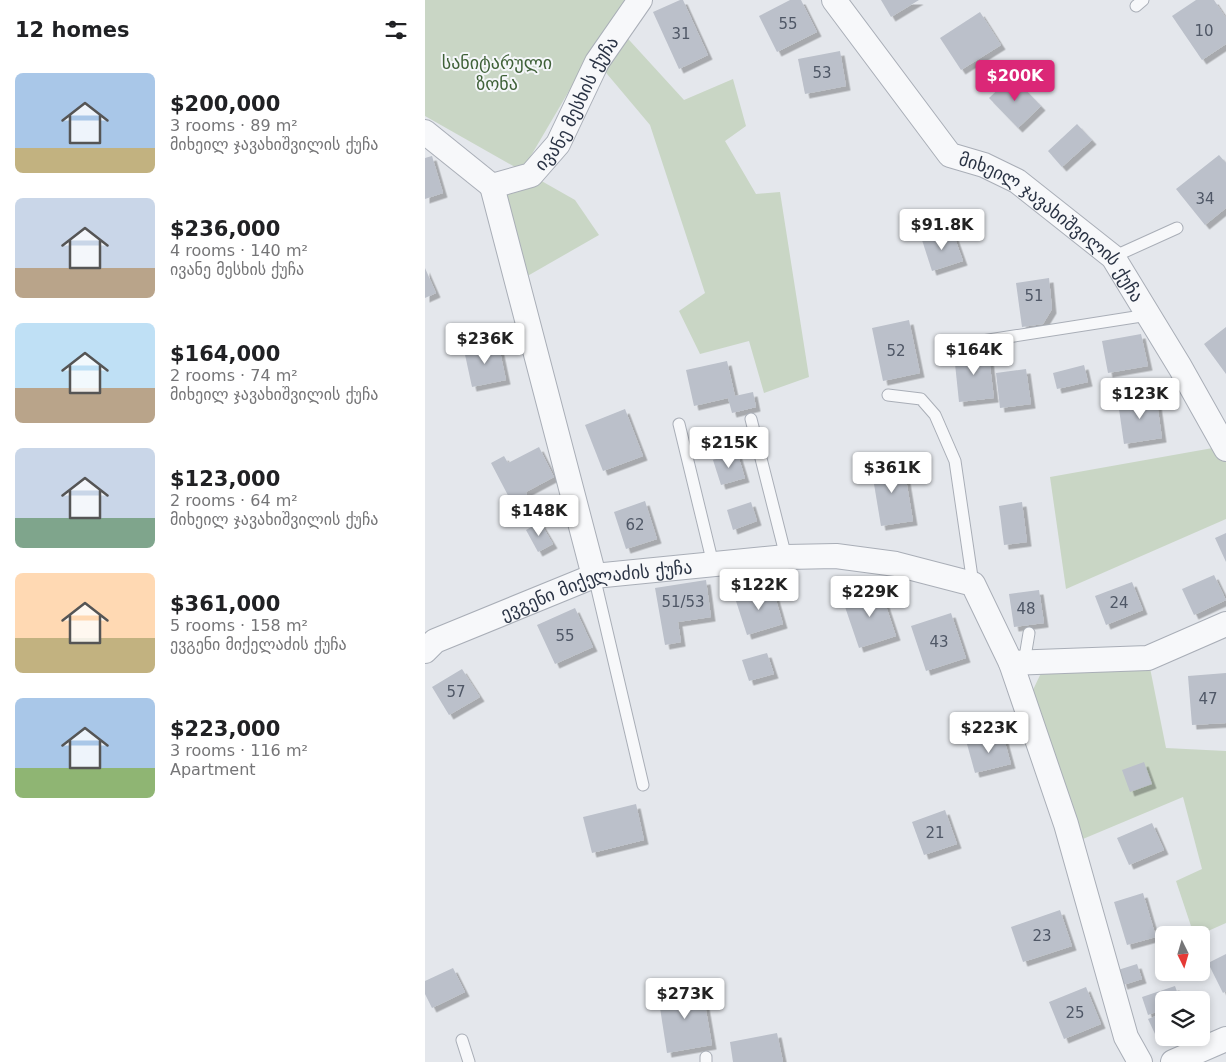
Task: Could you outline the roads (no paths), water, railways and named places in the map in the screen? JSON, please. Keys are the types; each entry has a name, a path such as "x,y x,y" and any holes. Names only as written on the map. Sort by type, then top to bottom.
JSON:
{"street":[{"name":"ივანე მესხის ქუჩა","path":"492,186 531,175 558,144 597,62 640,0"},
{"name":"მიხეილ ჯავახიშვილის ქუჩა","path":"834,0 950,154 984,165 1017,181 1113,257 1225,447"},
{"path":"425,132 492,186 594,576"},
{"name":"ევგენი მიქელაძის ქუჩა","path":"425,651 435,642 594,576 786,557 836,556 896,564 973,584"},
{"path":"973,584 1017,663 1127,1037 1140,1062"},
{"path":"1017,663 1148,658 1226,624"},
{"path":"1173,1062 1226,1039"}],"lane":[{"path":"1113,257 1177,228"},
{"path":"943,347 1148,315"},
{"path":"888,395 921,399 935,415 955,461 973,584"},
{"path":"751,418 786,557"},
{"path":"679,424 713,564"},
{"path":"594,576 643,785"},
{"path":"1017,663 1029,633"},
{"path":"462,1040 469,1062"}],"park label":[{"name":"სანიტარული ზონა","path":"497,72"}]}
